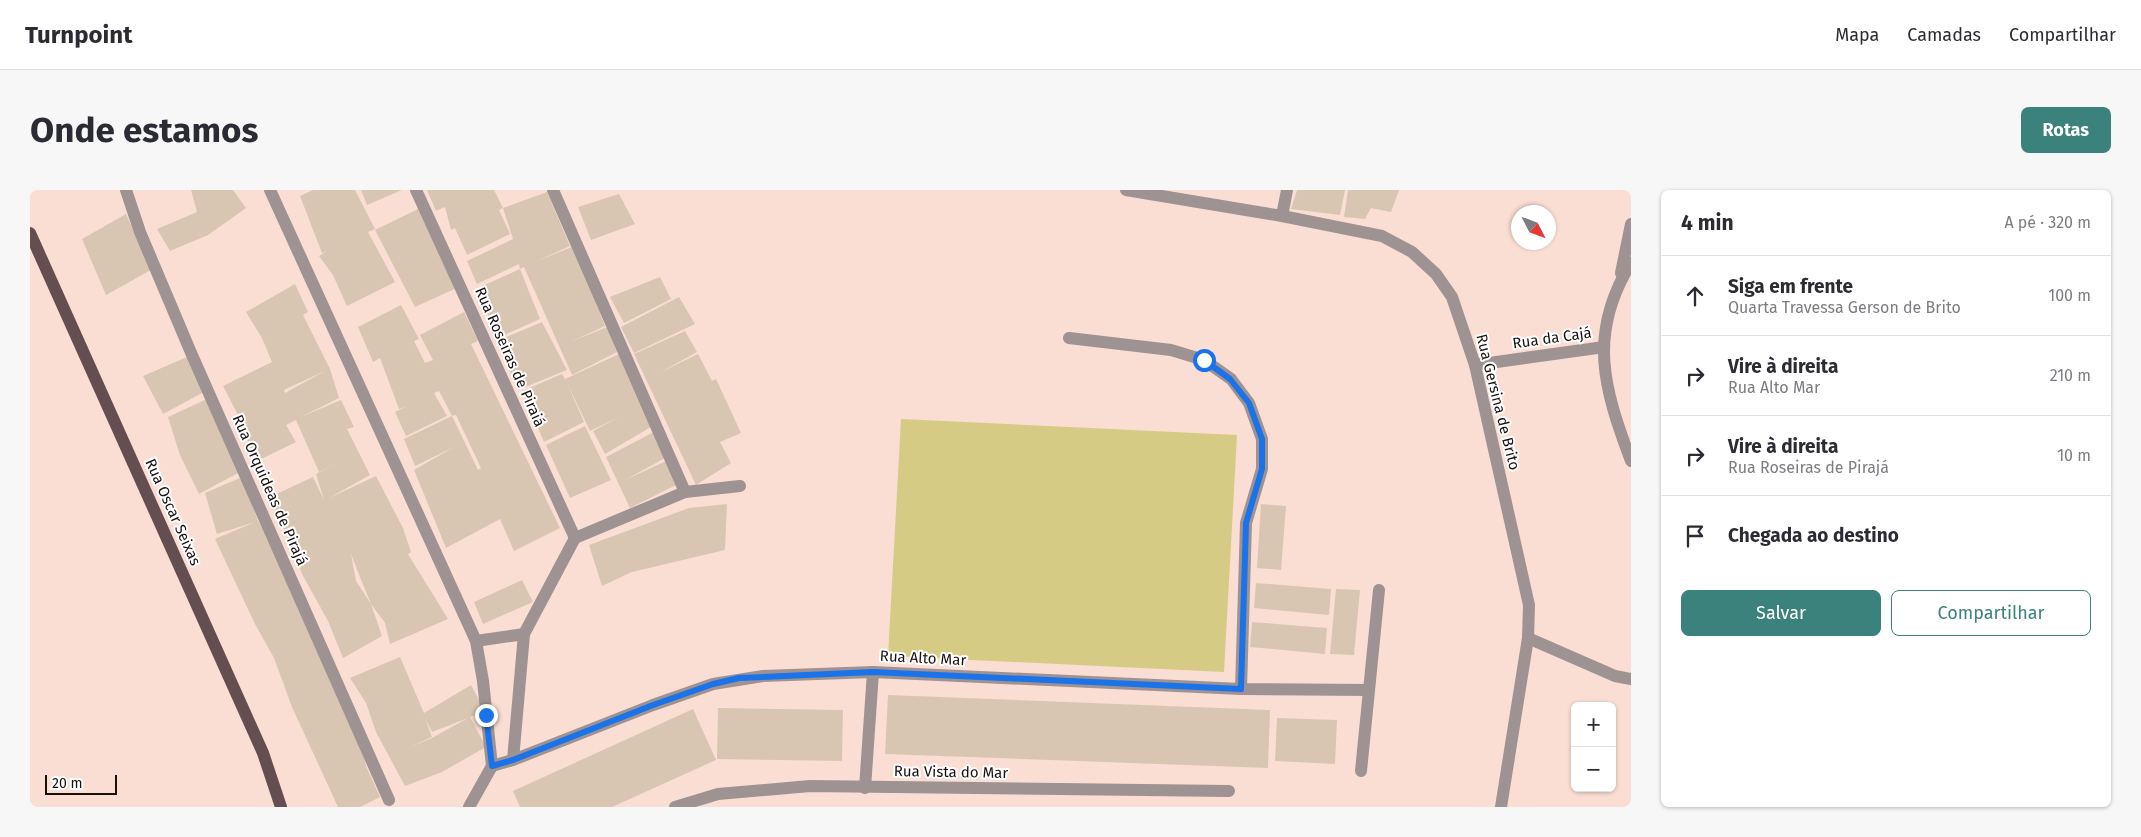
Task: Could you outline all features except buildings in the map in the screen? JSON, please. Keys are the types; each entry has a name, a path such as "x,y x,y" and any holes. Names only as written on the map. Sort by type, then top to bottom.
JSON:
{"main road":[{"name":"Rua Oscar Seixas","path":"31,239 263,753 281,807"}],"street":[{"name":"Rua Orquideas de Pirajá","path":"126,190 140,232 192,355 389,800"},
{"path":"270,190 476,641 483,681 492,766 470,807"},
{"name":"Rua Roseiras de Piraiá","path":"416,190 575,538"},
{"path":"553,190 685,492"},
{"name":"Rua Gersina de Brito","path":"1126,190 1282,216 1382,236 1412,252 1436,274 1452,297 1475,365 1529,605 1528,638 1501,807"},
{"path":"1282,216 1287,190"},
{"path":"1631,224 1606,323 1603,364 1608,393 1631,461"},
{"path":"1617,285 1631,263"},
{"path":"1069,338 1172,350 1204,360 1230,379 1249,403 1262,439 1262,469 1246,523 1241,689"},
{"name":"Rua da Cajá","path":"1475,365 1604,347"},
{"path":"513,760 524,634 575,538 685,492 740,486"},
{"path":"1361,771 1379,590"},
{"path":"476,641 524,634"},
{"path":"1528,638 1615,676 1631,678"},
{"path":"865,788 873,672"},
{"name":"Rua Alto Mar","path":"492,766 513,760 653,705 713,684 763,676 873,672 1241,689 1369,690"},
{"name":"Rua Vista do Mar","path":"675,807 718,794 810,786 1229,791"}],"shaded area":[{"path":"901,419 1237,435 1224,672 888,656"}],"route":[{"path":"486,715 492,766 513,760 653,705 713,684 739,678 873,672 1241,689 1246,523 1262,469 1262,439 1249,403 1230,379 1204,360"}]}
